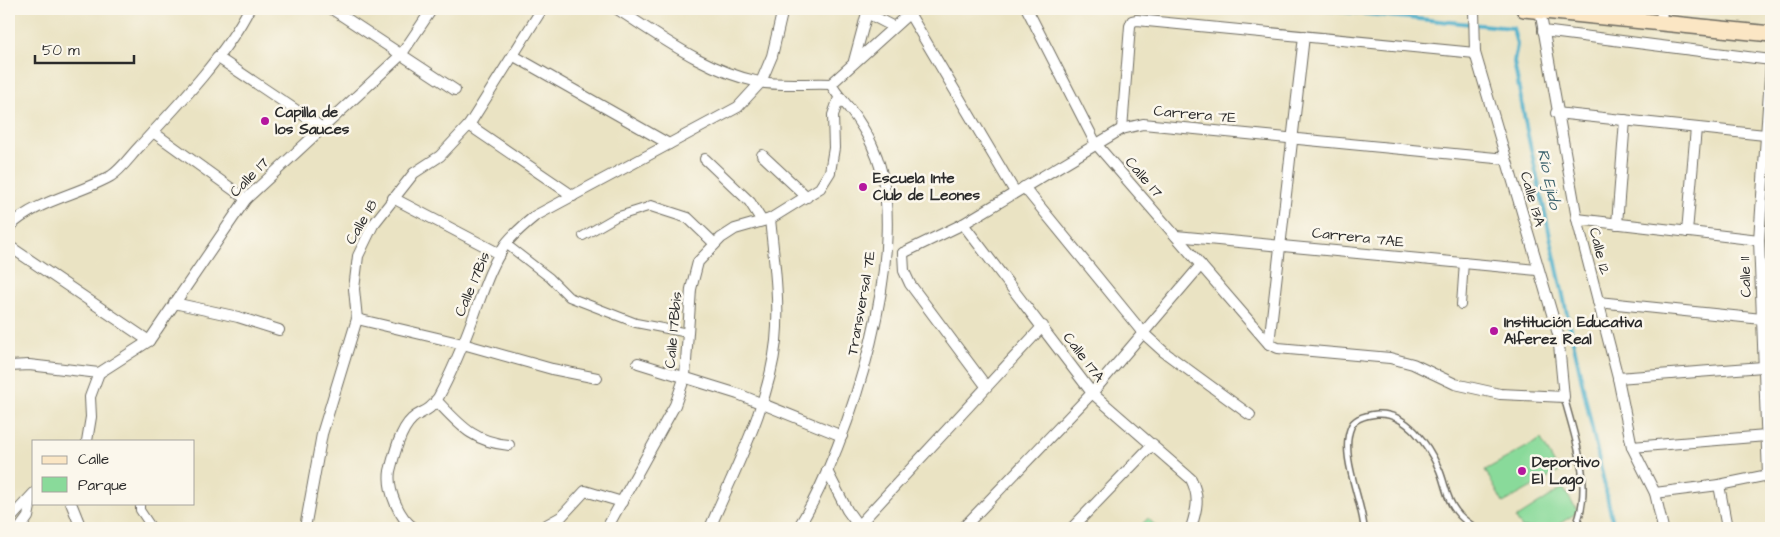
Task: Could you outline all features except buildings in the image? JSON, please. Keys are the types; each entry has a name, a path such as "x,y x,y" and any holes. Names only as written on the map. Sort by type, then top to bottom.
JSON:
{"main road":[{"path":"1524,9 1662,16 1771,34"}],"street":[{"path":"9,227 15,220 58,197 113,174 217,57 237,32 249,9"},
{"path":"332,9 455,90"},
{"name":"Calle 17","path":"99,373 149,341 246,199 321,127 401,55 432,9"},
{"name":"Calle 18","path":"305,528 322,434 357,319 354,289 358,256 373,225 414,173 440,156 469,125 542,9"},
{"path":"617,9 688,54 738,77 761,82 831,84 892,26 912,11 1020,190 1143,333 1164,352 1250,415"},
{"path":"768,9 782,10"},
{"name":"Calle 17","path":"1027,9 1096,144 1269,344"},
{"name":"Calle 17Bis","path":"409,527 394,499 390,473 403,430 412,418 425,412 436,400 463,344 489,275 503,249 519,230 535,216 738,107 761,82 772,56 782,10"},
{"name":"Calle 12","path":"1540,10 1556,113 1577,219 1618,378 1632,447 1655,493 1664,528"},
{"path":"854,61 868,11 892,26"},
{"name":"Calle 13A","path":"1474,12 1476,53 1537,270 1558,334 1564,397"},
{"path":"1122,129 1132,21 1476,53"},
{"path":"1543,32 1771,61"},
{"path":"1304,36 1269,344 1278,348 1390,358 1413,364 1455,384 1500,394 1564,397"},
{"path":"514,56 669,144"},
{"path":"217,57 321,127"},
{"name":"Calle 11","path":"1771,61 1758,240 1768,475 1771,491"},
{"name":"Transversal 7E","path":"798,528 811,507 842,436 873,334 886,242 887,202 874,150 850,108 839,98 831,84"},
{"name":"Calle 17Bbis","path":"607,528 675,405 685,376 691,289 698,262 714,242 735,229 766,220 820,188 830,172 834,148 833,115 839,98"},
{"path":"1556,113 1765,135"},
{"path":"1617,224 1625,120"},
{"name":"Carrera 7E","path":"903,252 963,224 1122,129 1144,124 1506,159"},
{"path":"469,125 573,196"},
{"path":"1687,232 1696,128"},
{"path":"152,132 246,199"},
{"path":"762,155 807,197"},
{"path":"705,159 766,220 777,306 776,342 762,404 710,528"},
{"path":"393,198 503,249 550,278 569,297 636,323 688,333"},
{"path":"584,236 616,217 651,206 688,218 714,242"},
{"path":"1577,219 1758,240"},
{"name":"Calle 17A","path":"963,224 1043,326 1092,393 1153,444 1191,479 1197,492 1198,508 1191,528"},
{"name":"Carrera 7AE","path":"1176,236 1280,244 1537,270"},
{"path":"886,242 903,252 904,271 910,284 986,386"},
{"path":"9,246 149,341"},
{"path":"1461,305 1464,262"},
{"path":"963,528 1092,393 1201,265"},
{"path":"1598,302 1762,319"},
{"path":"174,303 238,317 279,330"},
{"path":"357,319 463,344 552,369 596,378"},
{"path":"827,471 858,528 986,386 1043,326"},
{"path":"638,363 685,376 842,436"},
{"path":"9,366 29,365 99,373 90,397 90,440"},
{"path":"1618,378 1763,367"},
{"path":"436,400 474,437 494,444 509,444"},
{"path":"1632,447 1766,436"},
{"path":"1072,528 1153,444"},
{"path":"1655,493 1719,485 1768,475"},
{"path":"1719,485 1726,528"},
{"path":"541,528 561,517 585,490 622,502"},
{"path":"9,520 32,495"},
{"path":"20,528 28,517 32,499"},
{"path":"71,504 81,528"},
{"path":"140,504 140,510 152,528"}],"lane":[{"path":"1564,397 1579,452 1584,481 1581,514 1575,528"},
{"path":"1364,528 1352,474 1349,439 1351,427 1355,421 1372,414 1380,414 1404,422 1425,442 1439,469 1455,510 1476,528"}],"green space":[{"name":"Deportivo El Lago","path":"1541,439 1559,472 1503,503 1485,470"},
{"name":"Deportivo El Lago","path":"1563,488 1578,512 1553,528 1522,528 1516,518"},
{"path":"1148,518 1158,528 1138,528"}],"waterway":[{"name":"Río Ejido","path":"1314,9 1513,28 1517,45 1514,62 1527,131 1614,528"}],"place":[{"name":"Capilla de los Sauces","path":"265,121"},
{"name":"Escuela Inte Club de Leones","path":"863,187"},
{"name":"Institución Educativa Alferez Real","path":"1494,331"},
{"name":"Deportivo El Lago","path":"1522,471"}]}
